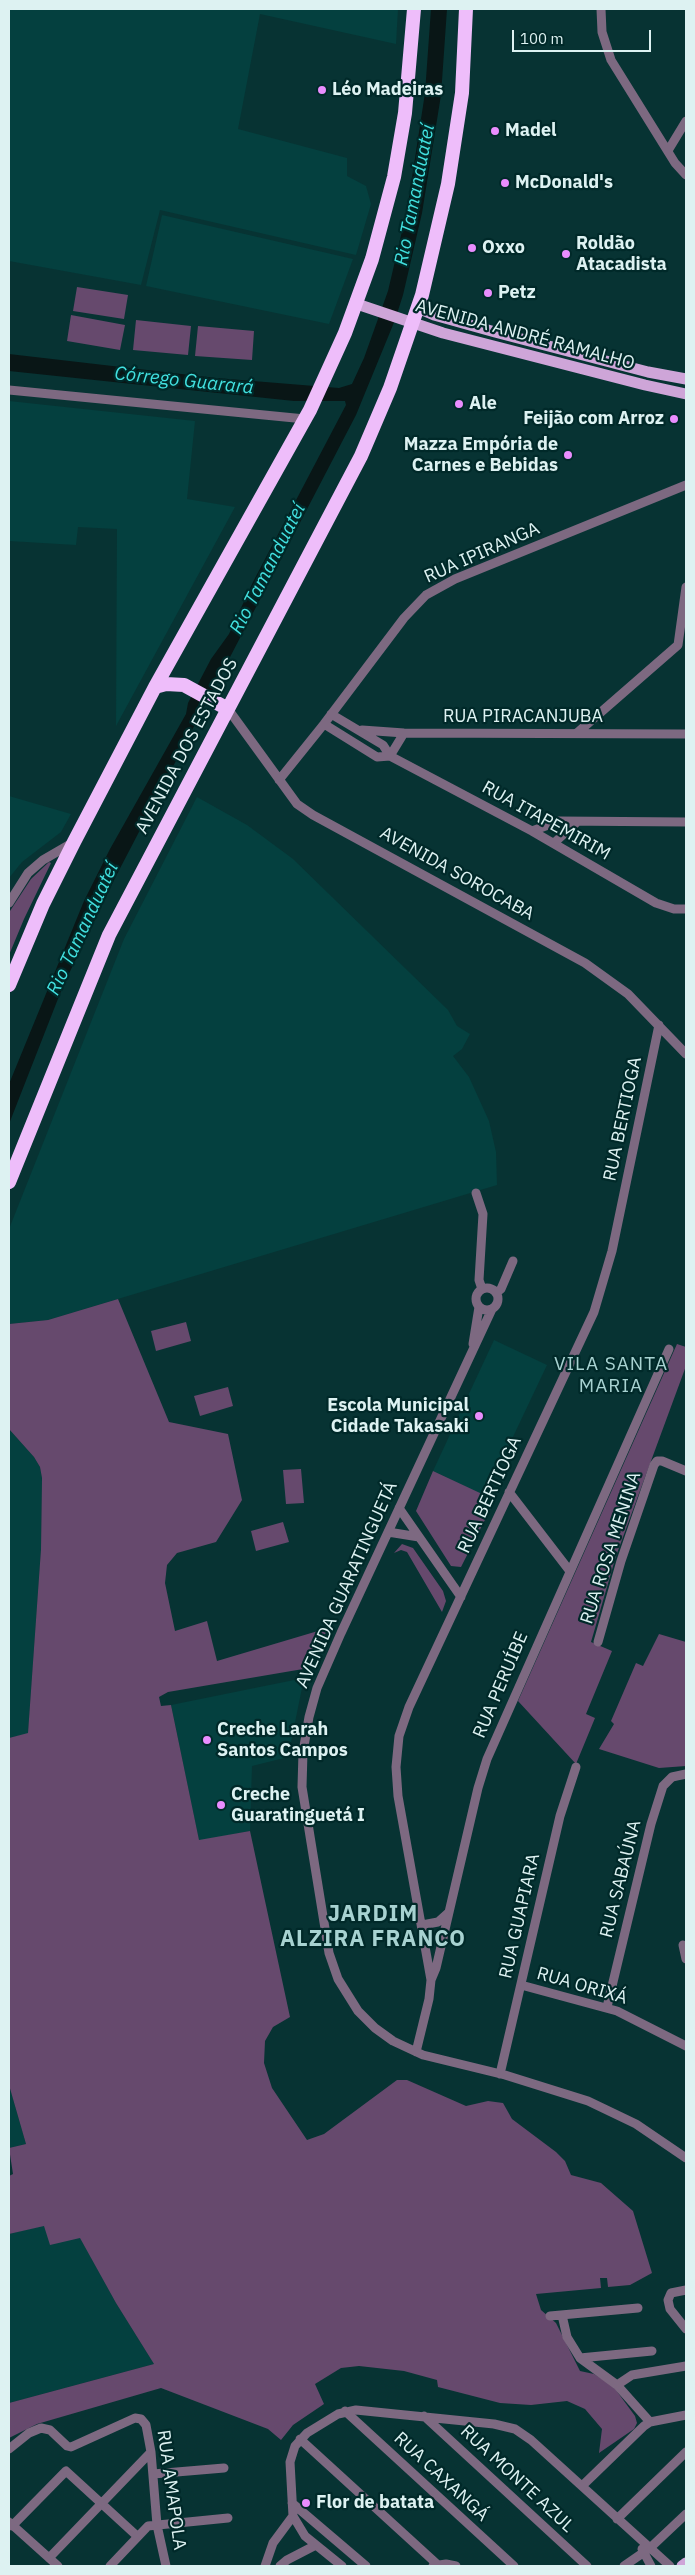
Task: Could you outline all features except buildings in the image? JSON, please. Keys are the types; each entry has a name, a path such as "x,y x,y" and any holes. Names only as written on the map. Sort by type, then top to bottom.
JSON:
{"highway":[{"path":"9,985 40,911 74,842 155,687 308,415 357,304 384,217 400,144 412,54 414,9"},
{"name":"AVENIDA DOS ESTADOS","path":"9,1182 109,935 361,456 387,396 407,321 418,308 437,240 452,161 462,93 466,9"},
{"path":"155,687 166,684 184,685 228,710"}],"main road":[{"name":"AVENIDA ANDRÉ RAMALHO","path":"357,304 407,321 591,372 686,394"},
{"name":"AVENIDA ANDRÉ RAMALHO","path":"418,308 434,315 495,332 648,372 686,379"},
{"path":"682,2566 686,2563"}],"street":[{"path":"601,9 602,32 611,60 669,150 675,163 686,175"},
{"path":"669,150 686,121"},
{"path":"9,390 308,415"},
{"name":"RUA IPIRANGA","path":"278,780 324,724 404,618 426,595 455,579 686,485"},
{"path":"577,733 682,645 686,587"},
{"name":"AVENIDA SOROCABA","path":"228,710 297,804 313,815 585,963 623,990 686,1053"},
{"name":"RUA ITAPEMIRIM","path":"331,714 384,745 390,756"},
{"name":"RUA ITAPEMIRIM","path":"324,724 377,757 390,756 532,831 656,903 669,908 686,910"},
{"name":"RUA PIRACANJUBA","path":"360,730 404,733 686,734"},
{"path":"390,756 404,733"},
{"path":"532,831 560,822 686,822"},
{"path":"554,843 576,823"},
{"path":"9,903 28,873 43,860 74,842"},
{"name":"RUA BERTIOGA","path":"430,1980 422,1924 398,1796 396,1768 399,1736 409,1708 594,1312 612,1251 659,1025"},
{"path":"476,1193 483,1214 479,1280 482,1289"},
{"path":"496,1293 501,1289 513,1261"},
{"path":"490,1288 496,1293 497,1302 492,1309 479,1307 476,1295 482,1289 490,1288"},
{"name":"AVENIDA GUARATINGUETÁ","path":"472,1350 479,1307"},
{"name":"AVENIDA GUARATINGUETÁ","path":"492,1309 399,1508 315,1695 305,1735 302,1787 330,1953 338,1979 358,2011 375,2028 416,2052 500,2074 588,2101 636,2124 686,2158"},
{"name":"RUA PERUÍBE","path":"416,2052 429,1999 430,1980 436,1968 486,1759 669,1349"},
{"name":"RUA ROSA MENINA","path":"598,1642 621,1560 654,1465 657,1461 662,1461 686,1471"},
{"path":"510,1492 569,1570"},
{"path":"399,1508 461,1597"},
{"path":"388,1532 419,1538"},
{"name":"RUA GUAPIARA","path":"500,2074 560,1816 576,1767"},
{"name":"RUA SABAÚNA","path":"607,2007 651,1824 663,1786 672,1777 686,1774"},
{"path":"422,1924 438,1922 448,1913"},
{"path":"683,1944 686,1959"},
{"name":"RUA ORIXÁ","path":"521,1985 607,2007 686,2046"},
{"path":"686,2290 672,2293 668,2300 670,2309 686,2329"},
{"path":"550,2316 638,2308"},
{"path":"562,2315 568,2337 580,2358 617,2385 650,2422"},
{"path":"580,2358 652,2351"},
{"path":"617,2385 632,2375 686,2366"},
{"path":"342,2566 305,2536 293,2516 290,2462 300,2439 332,2417 345,2411 366,2410 494,2424 514,2429 531,2440 617,2518 647,2551 670,2566"},
{"name":"RUA CAXANGÁ","path":"345,2411 514,2566"},
{"path":"582,2486 650,2422 686,2414"},
{"name":"RUA MONTE AZUL","path":"424,2416 587,2566"},
{"name":"RUA AMAPOLA","path":"9,2449 29,2433 41,2428 50,2430 67,2446 71,2447 135,2418 142,2419 146,2425 151,2452 157,2525 166,2566"},
{"path":"300,2439 436,2566 456,2566"},
{"path":"49,2558 151,2452"},
{"path":"617,2518 686,2452"},
{"path":"153,2474 224,2468"},
{"path":"57,2566 11,2524 66,2471 137,2536"},
{"path":"292,2502 366,2566"},
{"path":"624,2566 647,2551 686,2514"},
{"path":"265,2566 274,2543 293,2516"},
{"path":"110,2566 148,2526 228,2518"},
{"path":"280,2566 292,2557 316,2545"},
{"path":"647,2551 651,2566"}],"shaded area":[{"path":"9,9 398,9 396,44 260,14 238,129 347,158 347,176 366,186 371,204 356,255 160,210 141,285 9,261"},
{"path":"162,215 353,259 329,324 146,286"},
{"path":"77,287 128,295 124,319 73,311"},
{"path":"71,315 125,325 120,350 67,341"},
{"path":"136,320 191,326 188,355 133,350"},
{"path":"198,326 254,331 252,360 195,356"},
{"path":"9,401 195,421 187,499 235,507 116,726 117,529 78,527 76,545 9,541"},
{"path":"9,796 71,814 61,832 22,862 9,878"},
{"path":"197,797 247,825 293,859 448,1010 457,1026 470,1034 462,1049 453,1056 469,1077 489,1121 496,1152 497,1185 48,1320 9,1324 9,1229 124,939"},
{"path":"49,862 51,863 9,955 10,911 31,879"},
{"path":"118,1299 169,1422 228,1434 242,1500 216,1542 177,1553 167,1565 165,1583 175,1631 207,1621 217,1661 328,1628 309,1668 168,1692 159,1697 161,1706 171,1705 199,1840 250,1831 290,2017 273,2027 265,2041 264,2063 272,2088 307,2140 324,2134 397,2080 407,2080 466,2106 488,2101 503,2103 512,2119 565,2161 571,2175 601,2183 633,2211 652,2273 630,2285 608,2287 607,2278 600,2278 601,2288 536,2294 541,2310 556,2323 580,2371 594,2374 613,2386 635,2416 637,2423 634,2429 599,2453 602,2429 585,2409 567,2401 531,2405 500,2403 438,2387 437,2380 404,2371 359,2366 341,2368 315,2384 324,2404 293,2425 281,2440 268,2429 161,2388 37,2424 9,2438 9,2403 154,2364 116,2303 80,2238 50,2245 44,2226 9,2234 9,2176 13,2174 9,2148 26,2144 9,2085 9,1738 28,1733 41,1549 42,1478 40,1467 34,1457 9,1429 9,1324 48,1320"},
{"path":"186,1322 191,1341 156,1351 151,1331"},
{"name":"Escola Municipal Cidade Takasaki","path":"494,1340 547,1365 485,1496 433,1471"},
{"path":"677,1344 686,1347 686,1366 616,1556 591,1642 612,1651 586,1714 595,1718 576,1764 518,1701"},
{"path":"228,1387 233,1406 200,1416 194,1396"},
{"path":"9,1429 34,1457 40,1467 42,1478 41,1549 28,1734 9,1738"},
{"path":"301,1469 304,1503 286,1504 283,1470"},
{"path":"433,1471 495,1500 461,1567 451,1566 416,1511"},
{"path":"283,1522 289,1542 256,1551 251,1531"},
{"path":"402,1544 413,1548 443,1591 446,1601 442,1612 407,1552 401,1550 394,1553"},
{"path":"659,1634 686,1642 686,1766 659,1768 599,1749 614,1724 611,1721 636,1663 643,1666"},
{"path":"304,1678 288,1757 252,1766 250,1831 199,1841 171,1705"},
{"path":"9,2085 26,2144 9,2148"},
{"path":"45,2225 80,2237 116,2303 154,2364 9,2403 9,2234"}],"water":[{"path":"431,9 447,9 441,95 422,213 403,295 395,320 356,415 115,878 63,986 9,1124 9,1084 84,901 110,849 186,714 188,703 211,659 229,634 253,582 346,405 345,401 294,401 9,371 9,354 216,378 339,388 352,384 364,358 388,291 407,210 425,93"}],"place":[{"name":"Léo Madeiras","path":"322,90"},
{"name":"Madel","path":"495,131"},
{"name":"McDonald's","path":"505,183"},
{"name":"Oxxo","path":"472,248"},
{"name":"Roldão Atacadista","path":"566,254"},
{"name":"Petz","path":"488,293"},
{"name":"Ale","path":"459,404"},
{"name":"Feijão com Arroz","path":"674,419"},
{"name":"Mazza Empória de Carnes e Bebidas","path":"568,455"},
{"name":"Escola Municipal Cidade Takasaki","path":"479,1416"},
{"name":"Creche Larah Santos Campos","path":"207,1740"},
{"name":"Creche Guaratinguetá I","path":"221,1805"},
{"name":"Flor de batata","path":"306,2503"}],"district":[{"name":"VILA SANTA MARIA","path":"611,1376"},
{"name":"JARDIM ALZIRA FRANCO","path":"373,1928"}],"water label":[{"name":"Rio Tamanduateí","path":"415,195"},
{"name":"Córrego Guarará","path":"184,381"},
{"name":"Rio Tamanduateí","path":"268,569"},
{"name":"Rio Tamanduateí","path":"83,929"}]}
